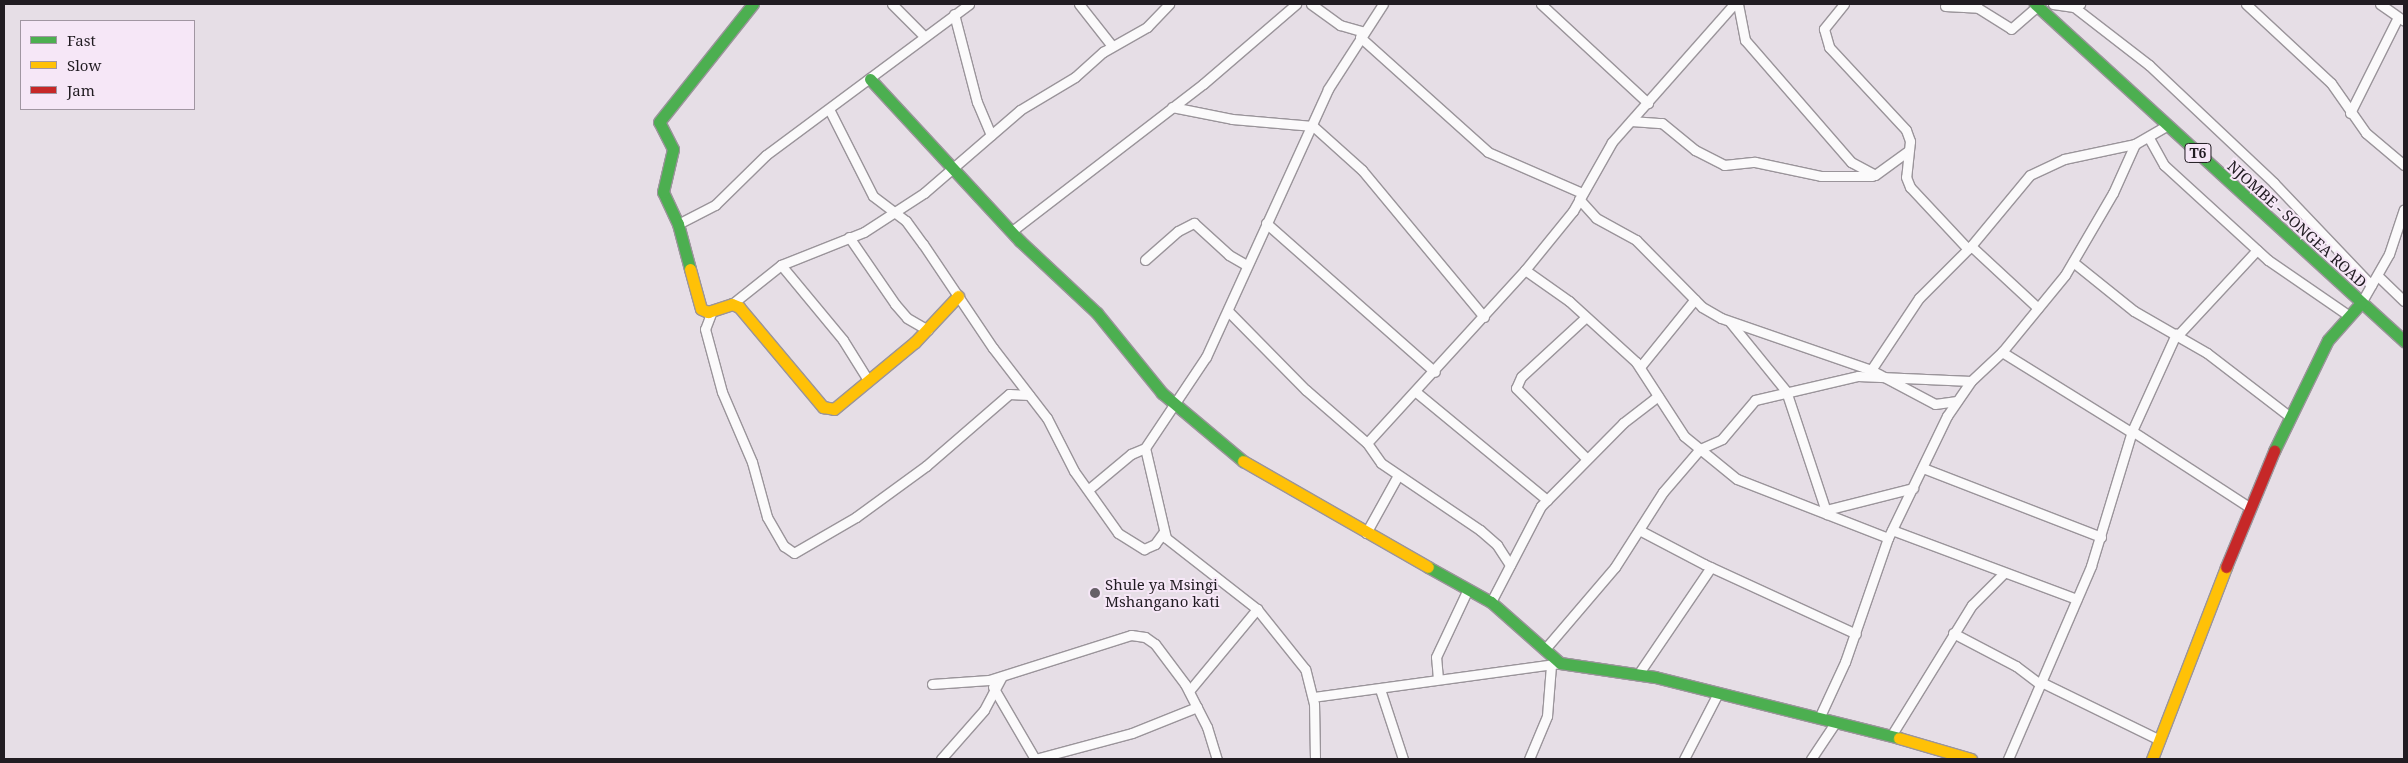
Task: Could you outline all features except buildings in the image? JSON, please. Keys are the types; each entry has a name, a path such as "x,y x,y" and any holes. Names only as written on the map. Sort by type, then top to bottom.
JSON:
{"main road":[{"path":"753,4 659,122 673,149 663,192 678,224 698,304 702,310 712,312 732,304 744,311 823,407 834,409 928,330 958,296"},
{"name":"NJOMBE - SONGEA ROAD","path":"2035,4 2361,303"},
{"path":"870,79 956,168 1012,231 1097,313 1176,405 1224,448 1284,487 1491,602 1546,649 1556,664 1639,673 1717,695 1820,716 1835,722 1971,759"},
{"path":"2152,759 2249,508 2289,416 2328,340 2348,315 2361,303"},
{"name":"T6","path":"2361,303 2404,341"}],"street":[{"path":"892,4 924,36"},
{"path":"678,224 715,205 766,155 829,110 924,36 970,4"},
{"path":"1079,4 1112,46"},
{"path":"732,304 781,265 864,232 894,212 956,168 1028,104 1075,77 1112,46 1147,27 1169,4"},
{"path":"1012,231 1172,107 1296,4"},
{"path":"1311,4 1340,25 1362,34 1488,152 1580,196 1596,218 1636,240 1695,299 1730,322 1871,370 1880,377 1935,404 1957,402"},
{"path":"1089,489 1130,454 1144,448 1176,405 1228,312 1246,265 1340,67 1383,4"},
{"path":"1540,4 1648,103"},
{"path":"1367,443 1435,372 1525,270 1580,196 1601,158 1631,121 1736,4"},
{"path":"1736,4 1740,32 1750,46 1828,138 1864,172 1875,176"},
{"path":"1844,4 1824,29 1829,47 1900,122 1909,136 1906,177 1914,194 2038,308"},
{"path":"1945,6 1978,8 2011,28 2035,4 2040,4"},
{"path":"2053,4 2072,5 2149,65 2274,183 2372,285"},
{"path":"2246,4 2331,82 2350,113 2366,133 2404,165"},
{"path":"2350,113 2401,19 2380,4"},
{"path":"954,14 977,102 991,135"},
{"path":"1172,107 1224,118 1313,126 1368,177 1484,316"},
{"path":"829,110 873,196 906,221 1029,395 1118,533 1136,546 1150,548 1163,533"},
{"path":"1631,121 1662,122 1695,150 1724,165 1770,164 1838,178 1875,176 1908,151"},
{"path":"1871,370 1919,298 1970,247 2030,175 2064,159 2135,144 2168,125"},
{"path":"2148,138 2164,166 2257,250 2348,315"},
{"path":"1820,716 1856,634 1890,534 1957,402 1971,381 2002,352 2073,262 2113,192 2135,144"},
{"path":"2361,303 2378,276 2404,209"},
{"path":"1146,260 1178,231 1194,223 1229,255 1246,265"},
{"path":"1266,223 1435,372"},
{"path":"849,237 895,304 908,318 928,330"},
{"path":"2008,759 2101,537 2132,431 2177,335 2257,250"},
{"path":"2073,262 2134,311 2207,353 2289,416"},
{"path":"781,265 843,340 868,380"},
{"path":"1525,270 1586,316 1640,367 1684,436 1746,485 2076,599"},
{"path":"2378,276 2404,301"},
{"path":"1640,367 1695,299"},
{"path":"712,312 705,329 720,387 752,462 767,516 784,546 794,553 876,502 1009,394 1029,395"},
{"path":"1228,312 1306,390 1367,443 1397,477 1480,530 1510,565"},
{"path":"1586,316 1521,377 1516,388 1587,459"},
{"path":"1730,322 1786,391 1826,512"},
{"path":"2002,352 2132,431 2249,508"},
{"path":"1546,649 1615,567 1641,530 1654,503 1700,449 1722,439 1755,400 1838,378 1880,377 1971,381"},
{"path":"1416,392 1547,500"},
{"path":"1491,602 1530,522 1547,500 1623,423 1658,396"},
{"path":"1144,448 1163,533 1257,609 1305,669 1312,697 1315,759"},
{"path":"1923,468 2101,537"},
{"path":"1366,533 1397,477"},
{"path":"1826,512 1913,488"},
{"path":"1641,530 1711,567 1856,634"},
{"path":"1639,673 1711,567"},
{"path":"1891,736 1972,605 2004,573"},
{"path":"1438,679 1436,657 1468,589"},
{"path":"1189,691 1257,609"},
{"path":"1953,633 2016,666 2041,683 2160,740"},
{"path":"932,684 989,680 1131,635 1155,644 1189,691 1217,759"},
{"path":"1312,697 1556,664 1547,716 1529,759"},
{"path":"941,759 975,722 995,691 1002,676"},
{"path":"989,680 1035,759 1132,733 1197,707"},
{"path":"1380,689 1403,759"},
{"path":"1684,759 1717,695"},
{"path":"1811,759 1835,722"}],"traffic: fast":[{"path":"690,269 678,224 663,192 673,149 659,122 753,4"},
{"path":"2035,4 2404,341"},
{"path":"870,79 1020,241 1097,313 1162,393 1243,461"},
{"path":"2274,451 2328,340 2361,303"},
{"path":"1428,567 1491,602 1560,663 1655,677 1899,738"}],"traffic: slow":[{"path":"690,269 701,309 708,312 732,304 739,307 823,407 834,409 915,342 958,296"},
{"path":"1243,461 1428,567"},
{"path":"2152,759 2226,567"},
{"path":"1899,738 1971,759"}],"traffic: jam":[{"path":"2226,567 2274,451"}],"place":[{"name":"Shule ya Msingi Mshangano kati","path":"1095,593"}]}
